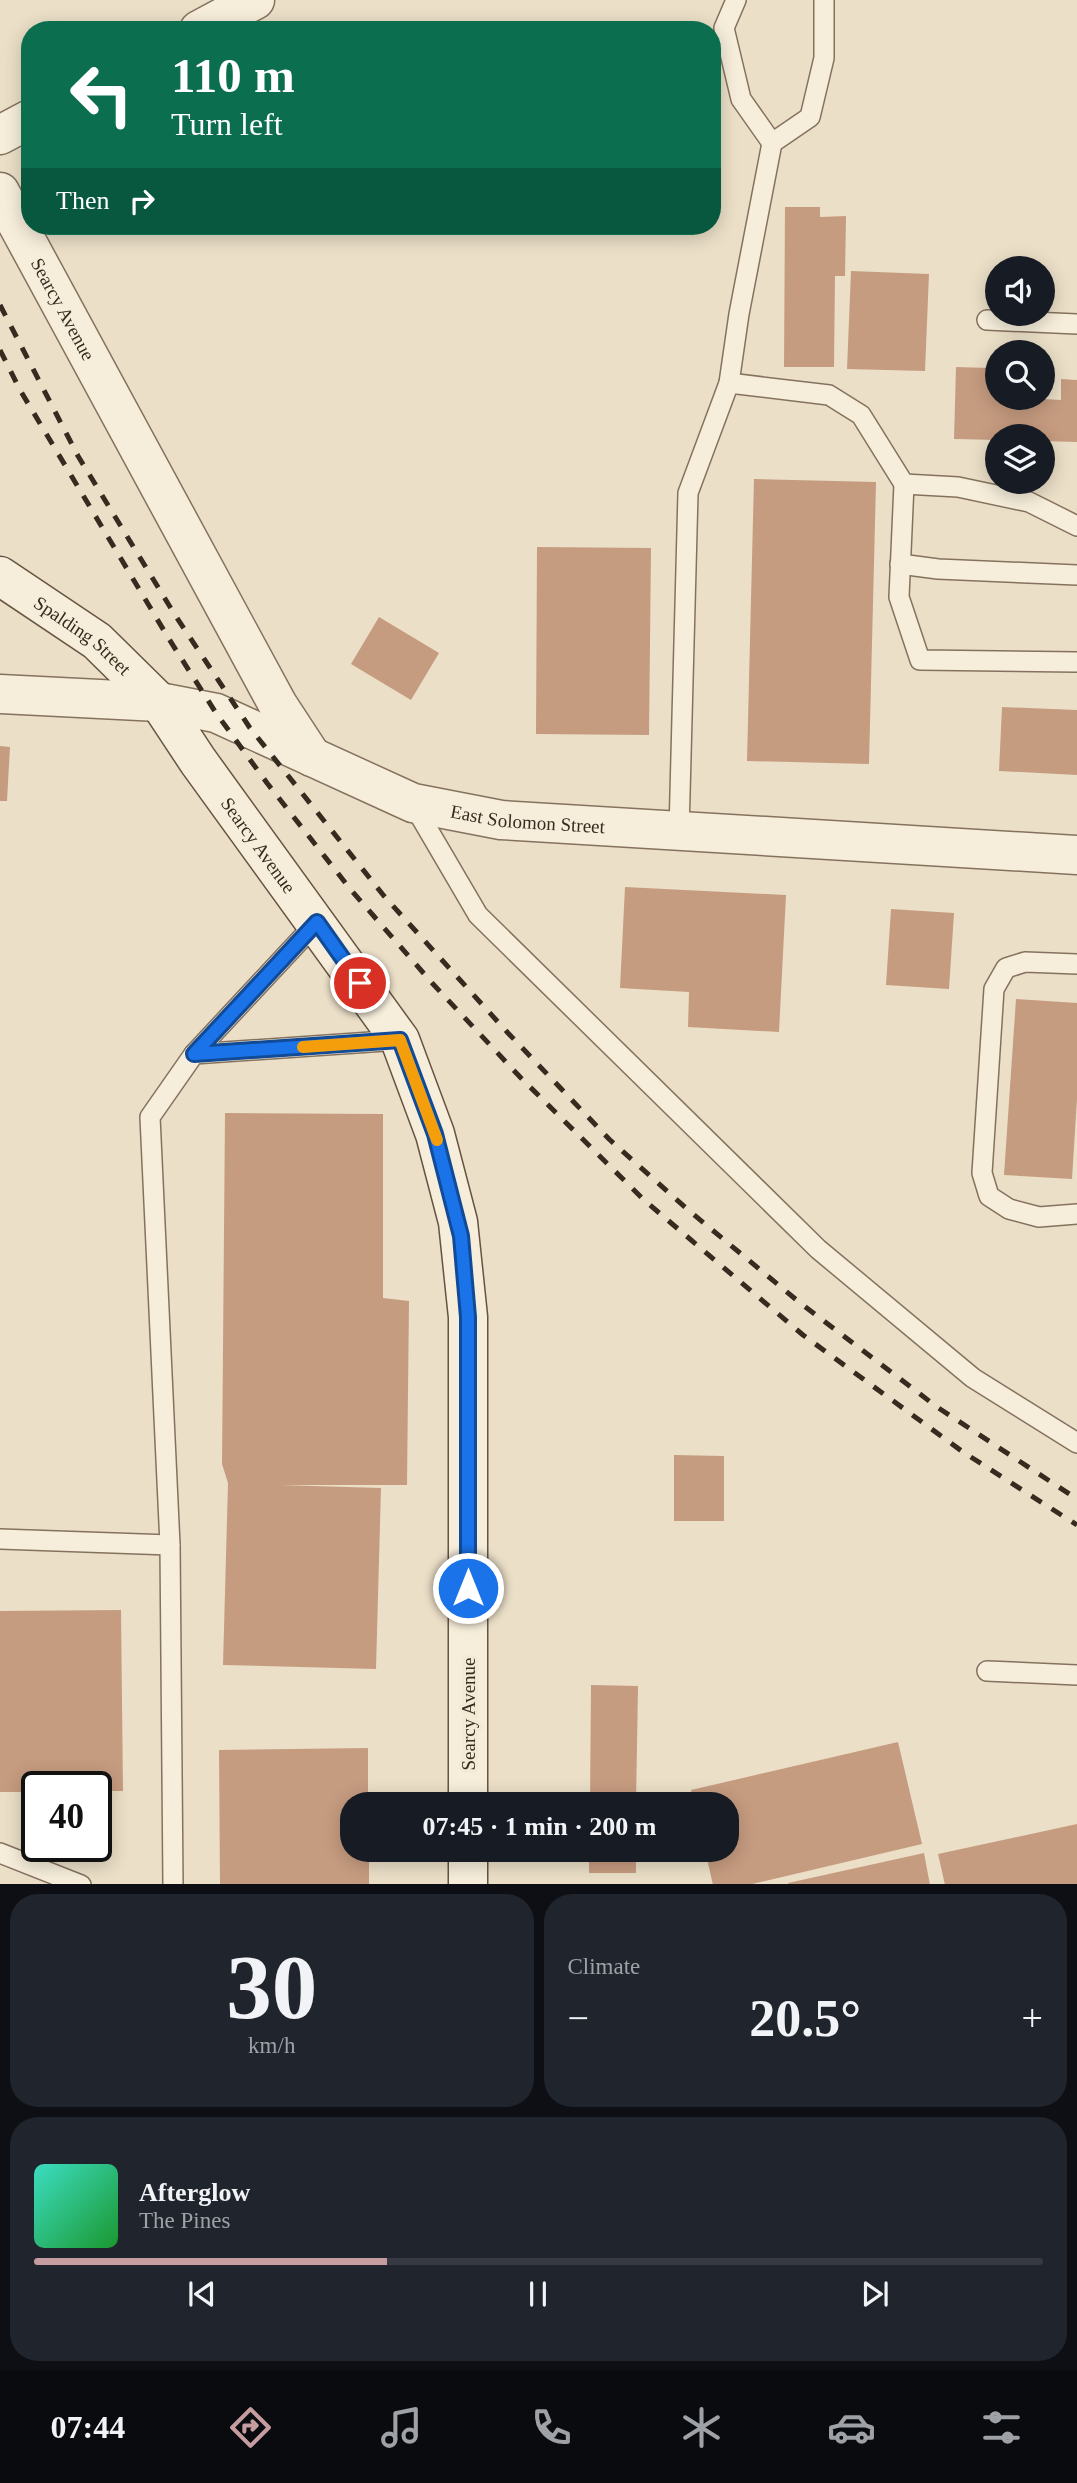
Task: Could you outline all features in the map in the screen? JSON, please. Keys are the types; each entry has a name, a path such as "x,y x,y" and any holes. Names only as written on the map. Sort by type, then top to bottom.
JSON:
{"street":[{"path":"216,21 255,0"},
{"path":"0,135 21,124"},
{"name":"Searcy Avenue","path":"0,192 21,231"},
{"name":"Searcy Avenue","path":"23,235 278,705 312,757"},
{"name":"Spalding Street","path":"0,576 97,641 159,702"},
{"name":"East Solomon Street","path":"0,694 159,702 216,713 412,803 501,820 1077,855"},
{"name":"Searcy Avenue","path":"159,702 198,761 400,1040 435,1134 461,1236 468,1317 468,1792"},
{"path":"468,1862 468,1884"}],"lane":[{"path":"736,0 724,28 741,99 772,143"},
{"path":"679,831 688,493 729,383 739,314 772,143 810,117 824,58 824,0"},
{"path":"1055,323 1077,324"},
{"path":"729,383 829,395 861,415 904,484 899,597 920,660 1077,662"},
{"path":"904,484 958,487 1029,502 1077,526"},
{"path":"900,564 938,569 1077,575"},
{"path":"412,803 478,915 818,1250 974,1378 1077,1443"},
{"path":"173,1884 170,1545 150,1117 194,1054 317,922"},
{"path":"1077,964 1025,962 1006,968 994,989 982,1173 989,1196 1009,1209 1040,1217 1077,1214"},
{"path":"194,1054 400,1040"},
{"path":"0,1539 170,1545"},
{"path":"987,1671 1077,1675"},
{"path":"1,1858 78,1884"}],"building":[{"path":"785,207 820,207 820,217 846,216 845,276 835,276 834,367 784,367"},
{"path":"851,271 929,274 925,371 847,369"},
{"path":"956,367 985,368 985,410 1055,410 1055,400 1061,400 1061,379 1077,380 1077,442 1055,441 1055,424 985,424 985,440 954,439"},
{"path":"754,479 876,482 869,764 747,761"},
{"path":"537,547 651,548 649,735 536,734"},
{"path":"379,617 439,653 411,700 351,664"},
{"path":"1002,707 1077,710 1077,775 999,771"},
{"path":"0,746 10,747 7,801 0,801"},
{"path":"625,887 786,895 779,1032 688,1027 689,992 620,988"},
{"path":"891,909 954,913 949,989 886,985"},
{"path":"1016,999 1077,1003 1077,1099 1072,1179 1004,1175"},
{"path":"225,1113 383,1114 383,1298 409,1301 407,1485 280,1485 381,1488 376,1669 223,1665 228,1483 222,1464"},
{"path":"674,1455 724,1456 724,1521 674,1521"},
{"path":"121,1610 123,1791 112,1791 112,1771 21,1771 21,1792 0,1792 0,1611"},
{"path":"591,1685 638,1686 636,1792 590,1792"},
{"path":"898,1742 922,1844 752,1884 713,1884 708,1862 739,1862 739,1792 691,1792"},
{"path":"368,1748 368,1792 340,1792 340,1862 369,1862 369,1884 220,1884 219,1750"},
{"path":"1077,1824 1077,1884 945,1884 938,1854"},
{"path":"924,1853 930,1884 788,1884"},
{"path":"589,1862 636,1862 636,1873 589,1873"}],"railway":[{"path":"0,305 78,456 175,615 250,728 384,896 609,1139 687,1209 799,1302 937,1407 1077,1499"},
{"path":"0,350 20,390 216,713 351,890 433,984 521,1078 644,1200 803,1335 963,1452 1077,1525"}],"slow traffic":[{"path":"303,1047 400,1040 437,1140"}],"route":[{"path":"360,983 317,922 194,1054 400,1040 435,1134 461,1236 468,1317 468,1588"}]}
